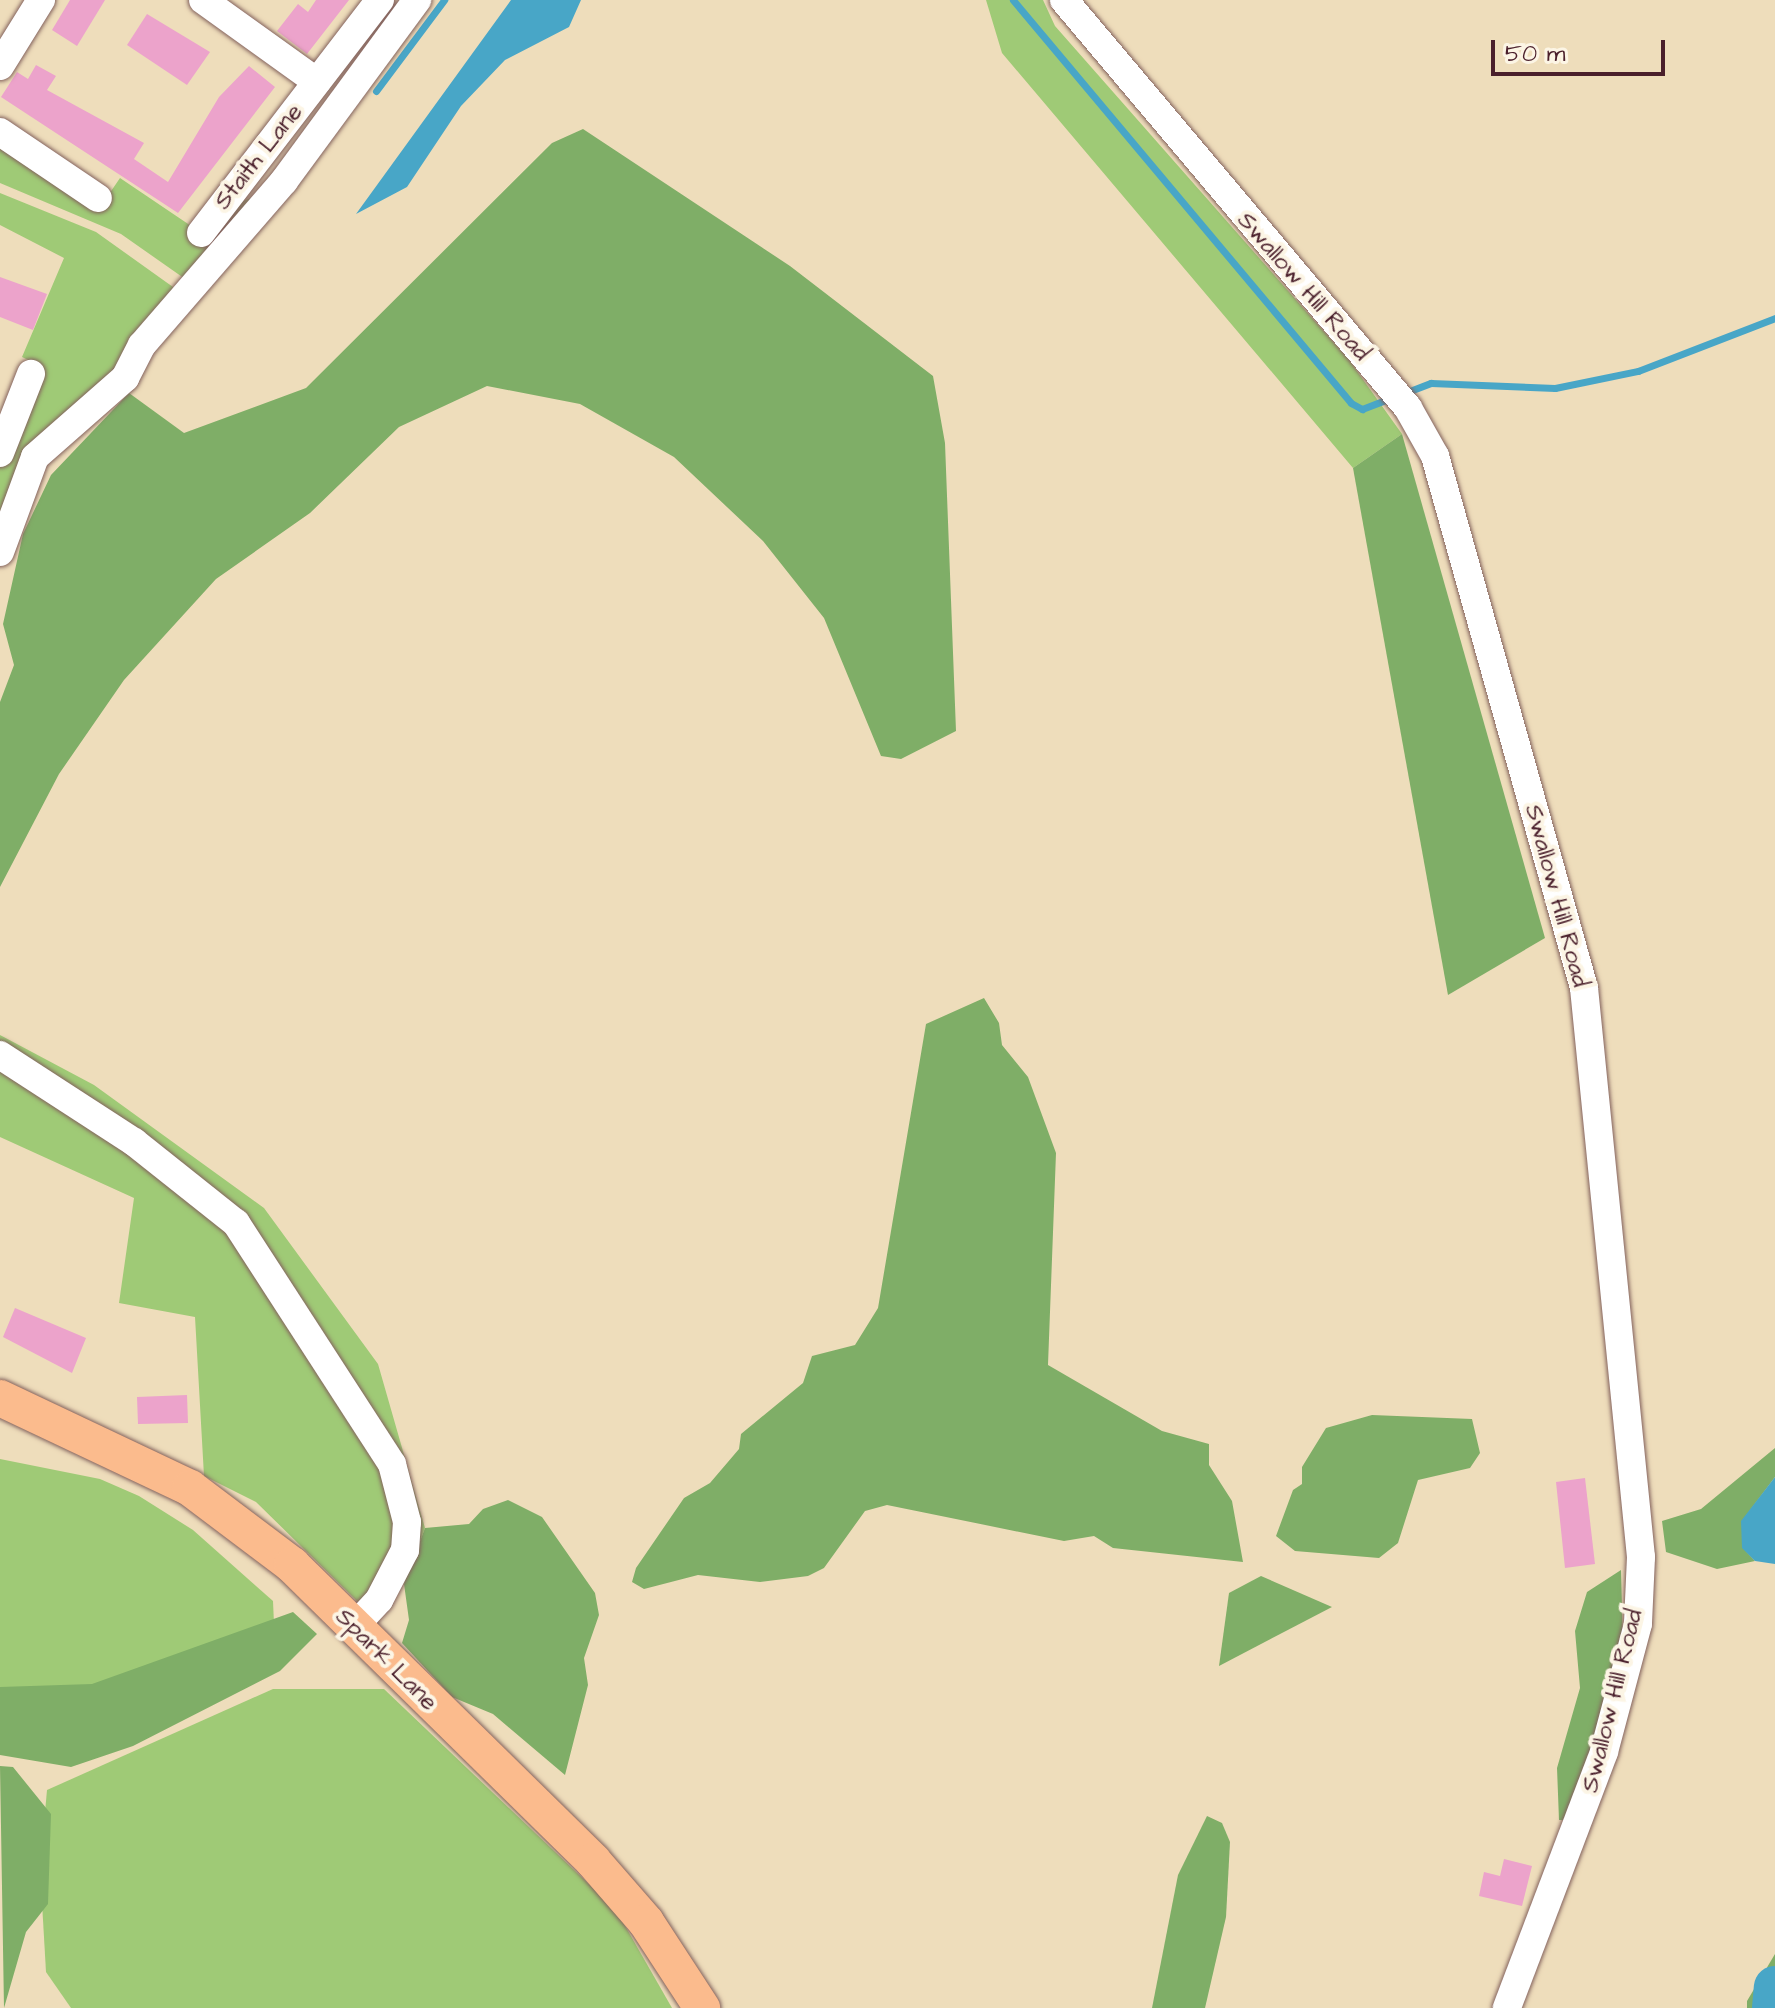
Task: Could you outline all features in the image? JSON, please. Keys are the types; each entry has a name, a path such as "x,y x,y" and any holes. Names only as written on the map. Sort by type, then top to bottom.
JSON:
{"main road":[{"name":"Spark Lane","path":"0,1398 214,1502 353,1628 593,1861 646,1922 702,2008"}],"street":[{"path":"0,66 41,0"},
{"name":"Staith Lane","path":"203,0 317,82"},
{"name":"Staith Lane","path":"201,233 380,0"},
{"path":"0,552 35,457 125,378 142,345 284,181 417,0"},
{"name":"Swallow Hill Road","path":"1064,0 1408,408 1435,456 1584,988 1641,1557 1638,1624 1589,1797 1507,2008"},
{"path":"0,132 98,198"},
{"path":"0,453 31,374"},
{"path":"0,1055 134,1142 236,1223 392,1464 407,1522 405,1550 394,1578 353,1628"}],"green space":[{"path":"986,0 1043,0 1055,26 1349,360 1402,434 1353,468 1002,53"},
{"path":"583,129 790,266 933,376 945,443 956,731 901,759 881,756 824,618 763,541 674,457 580,404 487,386 399,427 310,513 216,579 124,680 59,774 0,887 0,702 14,665 3,624 23,534 51,475 129,393 184,433 306,388 552,143"},
{"path":"0,135 103,203 120,178 200,232 223,208 257,196 188,281 121,234 0,183"},
{"path":"0,193 96,232 180,292 119,379 30,455 0,538 0,464 41,366 22,357 64,258 0,225"},
{"path":"1402,434 1545,938 1448,995 1353,468"},
{"path":"984,998 999,1023 1002,1045 1028,1077 1056,1153 1048,1365 1162,1431 1209,1444 1209,1465 1232,1501 1243,1562 1113,1548 1094,1536 1064,1541 887,1505 865,1511 824,1568 808,1576 760,1582 698,1575 644,1589 632,1582 636,1568 684,1498 710,1483 739,1449 741,1434 803,1383 812,1356 855,1345 878,1308 926,1024"},
{"path":"0,1035 94,1085 264,1208 378,1364 425,1528 404,1584 359,1603 256,1502 204,1476 195,1317 119,1303 134,1198 0,1137"},
{"path":"1372,1415 1472,1419 1480,1453 1470,1468 1418,1480 1398,1543 1379,1558 1295,1551 1276,1536 1293,1490 1302,1484 1302,1467 1326,1428"},
{"path":"1775,1448 1775,1477 1742,1521 1743,1548 1755,1561 1717,1569 1666,1552 1662,1521 1701,1509"},
{"path":"0,1459 100,1479 139,1496 193,1530 273,1601 274,1624 94,1686 0,1689"},
{"path":"508,1500 542,1517 595,1593 599,1615 584,1658 588,1685 565,1775 493,1714 452,1697 402,1643 409,1620 404,1584 425,1528 469,1524 483,1509"},
{"path":"1621,1570 1623,1643 1571,1820 1559,1820 1557,1768 1580,1688 1575,1631 1587,1592"},
{"path":"1261,1576 1332,1607 1219,1666 1229,1593"},
{"path":"293,1612 317,1634 280,1671 133,1746 71,1767 0,1755 0,1687 92,1684"},
{"path":"273,1689 384,1689 616,1910 672,2008 71,2008 46,1972 40,1868 47,1790"},
{"path":"0,1766 13,1767 51,1814 48,1904 26,1932 4,2008"},
{"path":"1207,1816 1222,1823 1230,1842 1226,1917 1205,2008 1152,2008 1178,1875"},
{"path":"1775,1954 1775,2008 1747,2008 1747,2001"}],"water":[{"path":"511,0 581,0 569,27 505,60 461,106 407,187 356,214"},
{"path":"1775,1477 1775,1564 1755,1561 1742,1548 1741,1521"}],"building":[{"path":"70,0 105,0 77,46 52,30"},
{"path":"316,0 349,0 307,54 277,31 298,4 308,12"},
{"path":"147,14 210,52 187,85 127,45"},
{"path":"36,65 56,76 47,90 144,143 134,159 168,182 219,97 249,66 275,87 178,213 1,97 17,72 28,79"},
{"path":"0,277 47,294 33,330 0,317"},
{"path":"15,1308 86,1338 72,1373 3,1337"},
{"path":"187,1395 188,1423 138,1424 137,1397"},
{"path":"1585,1478 1595,1564 1565,1568 1556,1482"},
{"path":"1504,1859 1532,1866 1522,1906 1479,1896 1484,1872 1500,1876"}],"waterway":[{"path":"376,91 444,0"},
{"path":"1013,0 1351,403 1362,409 1391,398"},
{"path":"1402,394 1431,383 1555,388 1638,371 1775,318"},
{"path":"1773,2008 1775,1987"}]}
